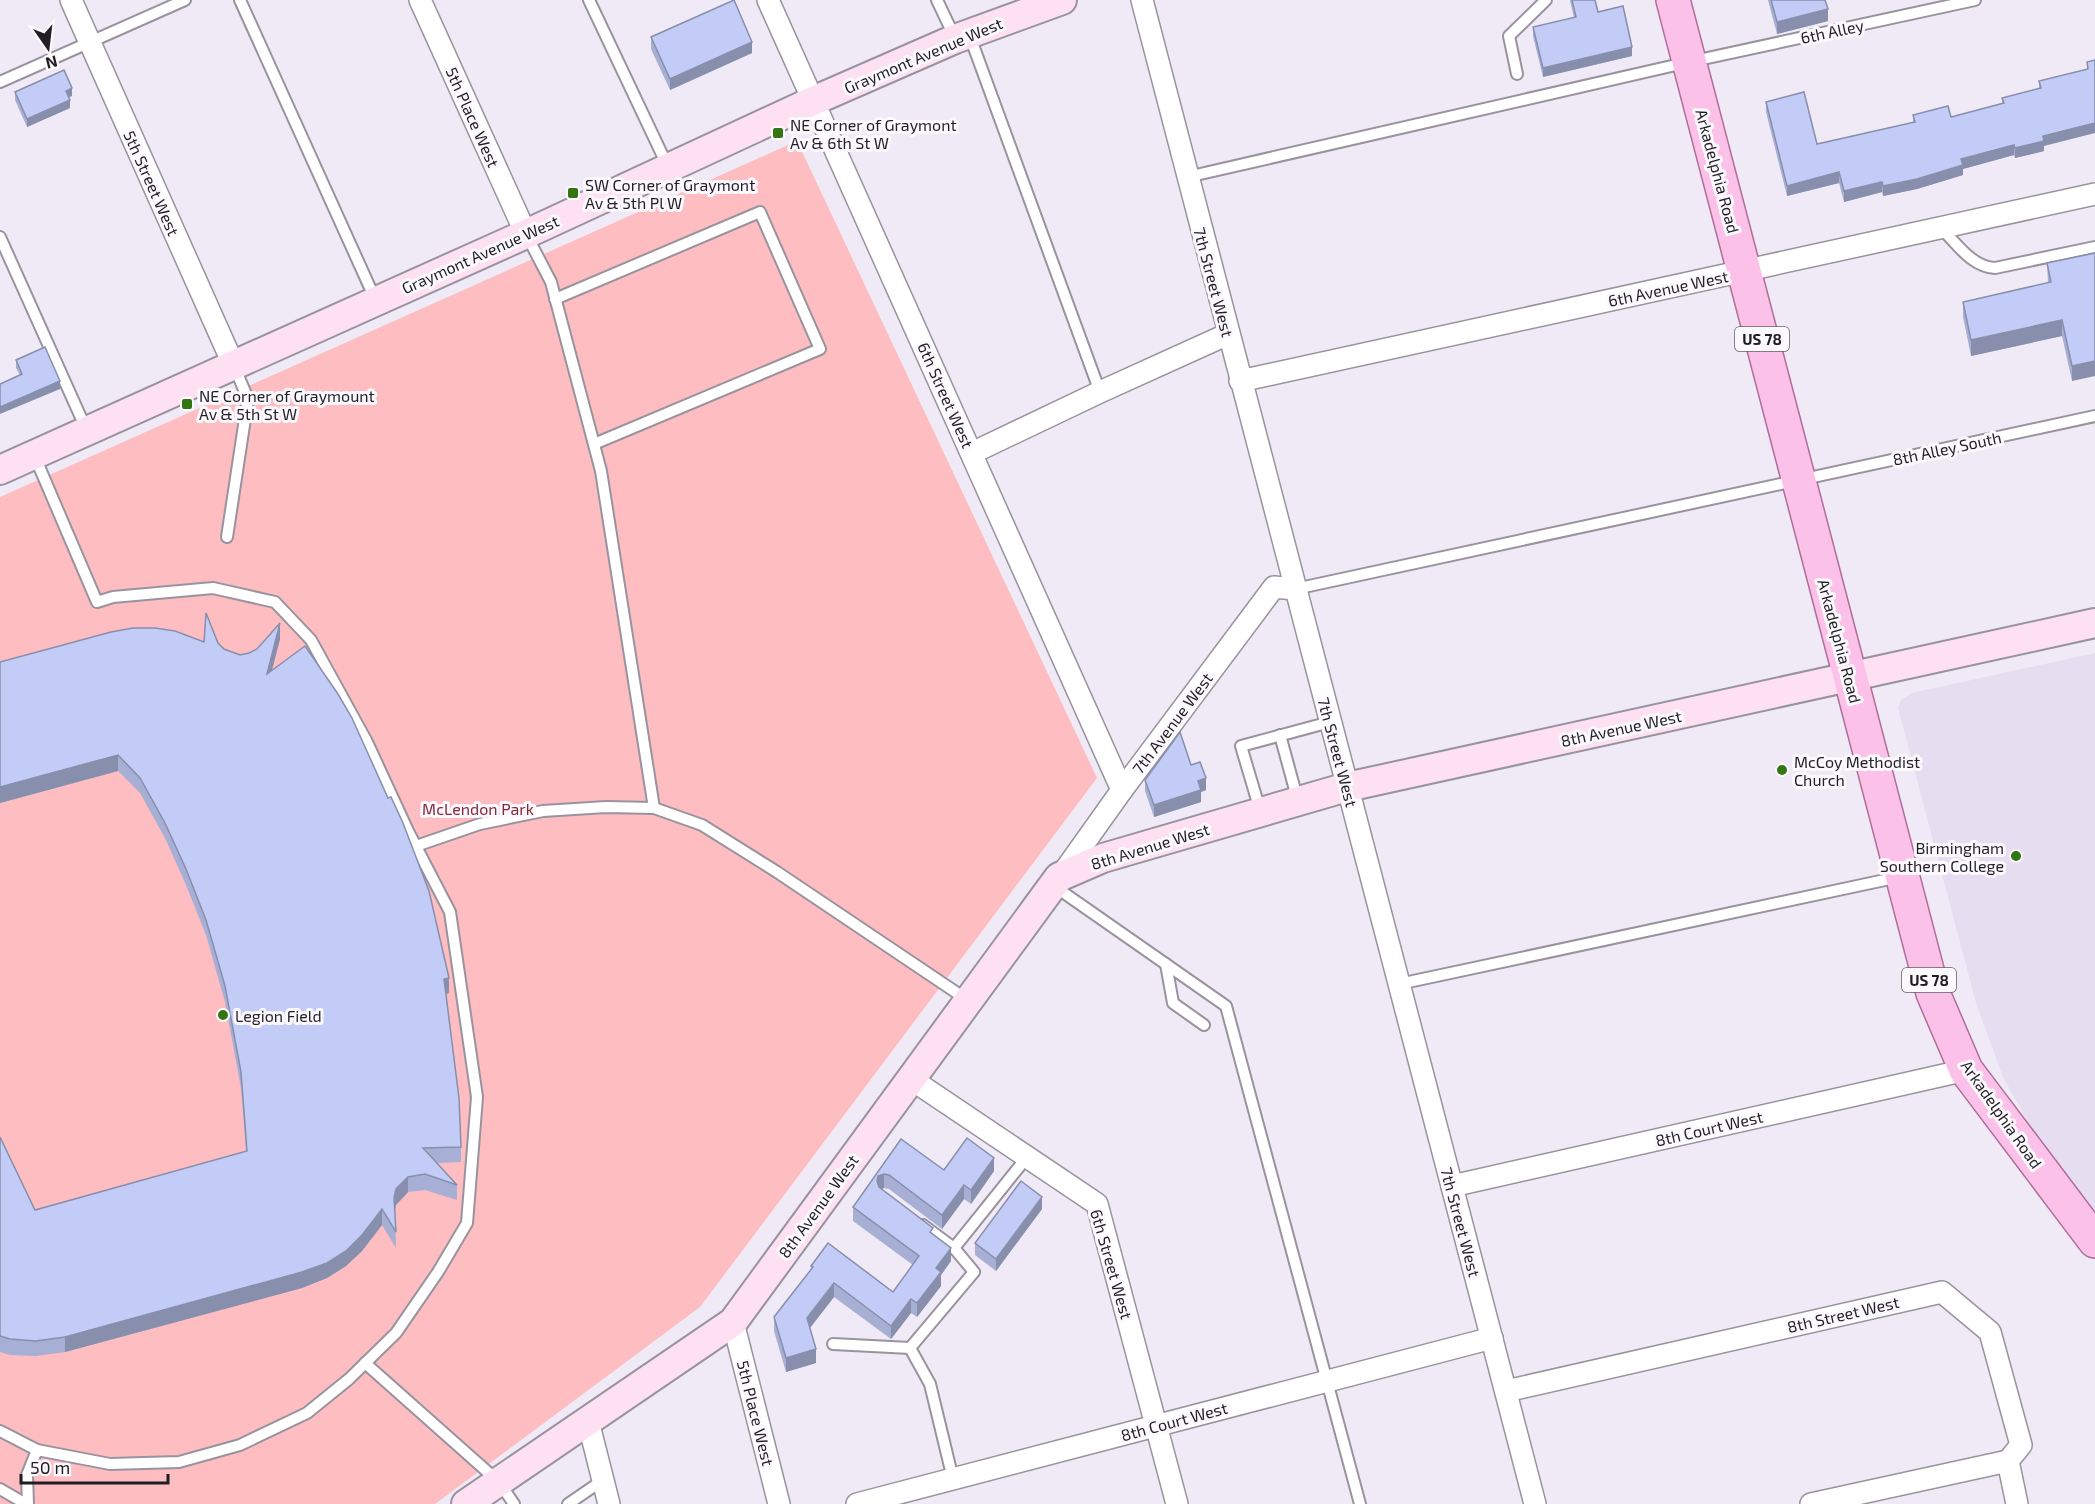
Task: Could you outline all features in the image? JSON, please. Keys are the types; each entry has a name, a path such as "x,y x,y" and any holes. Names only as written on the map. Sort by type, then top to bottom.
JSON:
{"main road":[{"name":"Graymont Avenue West","path":"0,470 526,234 813,101 962,36 1062,0"},
{"name":"Arkadelphia Road","path":"1673,0 1933,993 1966,1070 2095,1241"},
{"name":"8th Avenue West","path":"466,1504 507,1493 588,1421 733,1322 1056,881 1103,858 1347,787 2095,623"}],"street":[{"name":"5th Street West","path":"70,0 234,366"},
{"name":"5th Place West","path":"420,0 526,234"},
{"name":"6th Street West","path":"768,0 1122,790"},
{"name":"7th Street West","path":"1142,0 1535,1504"},
{"name":"6th Avenue West","path":"1240,381 2095,194"},
{"path":"972,453 1228,334"},
{"name":"7th Avenue West","path":"1056,881 1274,587 1295,589"},
{"name":"8th Court West","path":"1452,1185 1966,1070"},
{"name":"6th Street West","path":"911,1079 1097,1204 1177,1504"},
{"name":"8th Street West","path":"1506,1391 1942,1292 1990,1332 2021,1445 2008,1461"},
{"name":"5th Place West","path":"733,1322 779,1504"},
{"name":"8th Court West","path":"857,1504 1492,1338"},
{"path":"588,1421 609,1504"},
{"path":"1811,1504 1833,1502 2008,1461 2017,1504"}],"lane":[{"path":"0,82 185,0"},
{"path":"240,0 376,302"},
{"path":"589,0 668,167"},
{"path":"937,0 962,36 1100,392"},
{"path":"1516,74 1509,36 1546,0"},
{"name":"6th Alley","path":"1187,177 1689,62 1975,0"},
{"path":"555,299 760,212 820,349 594,444"},
{"path":"1941,228 1972,260 1983,267 1995,268 2095,246"},
{"path":"526,234 551,282 601,471 654,808"},
{"path":"0,237 88,431"},
{"path":"227,537 248,399 234,366"},
{"name":"8th Alley South","path":"1295,589 2095,416"},
{"path":"0,1431 37,1450 110,1464 179,1462 240,1445 307,1413 349,1379 396,1333 438,1272 467,1223 477,1097 450,912 367,742 311,640 275,602 213,588 113,597 97,602 34,454"},
{"path":"1261,812 1241,746 1330,722"},
{"path":"1280,735 1298,801"},
{"path":"416,846 480,824 543,811 606,807 654,808 702,825 777,872 969,1001"},
{"path":"1399,984 1902,877"},
{"path":"1056,881 1226,1006 1360,1504"},
{"path":"1166,964 1173,1003 1204,1025"},
{"path":"954,1248 1027,1157"},
{"path":"910,1215 954,1248 974,1272 910,1348"},
{"path":"833,1344 910,1348"},
{"path":"910,1348 930,1384 953,1479"},
{"path":"365,1363 507,1493"},
{"path":"0,1489 27,1504 27,1475 37,1450"},
{"path":"567,1504 603,1480"}],"shaded area":[{"name":"Birmingham Southern College","path":"2095,653 2095,1216 2029,1124 2003,1077 1976,1003 1898,708 1901,700 1912,693"}],"green space":[{"name":"McLendon Park","path":"797,141 1097,778 700,1307 435,1504 0,1504 0,497"}],"building":[{"path":"734,0 752,42 670,79 651,37"},
{"path":"1572,0 1595,0 1598,12 1623,6 1632,47 1543,68 1533,27 1576,17"},
{"path":"1771,0 1825,0 1828,9 1777,22"},
{"path":"2095,60 2095,123 2043,136 2044,141 2015,148 2014,145 1961,159 1963,165 1917,179 1883,186 1882,182 1844,191 1839,172 1787,186 1766,102 1804,92 1817,144 1915,122 1913,115 1948,106 1951,117 2004,103 2002,98 2041,88 2039,81 2088,69 2087,62"},
{"path":"64,70 72,88 66,91 70,100 27,119 15,92"},
{"path":"2095,253 2095,361 2072,366 2062,320 1971,340 1963,302 2051,282 2047,263"},
{"path":"45,347 60,381 0,407 0,384 22,374 16,360"},
{"name":"Legion Field","path":"206,613 218,643 224,649 240,655 257,649 280,623 267,674 305,646 352,718 388,798 391,797 403,823 429,891 449,978 444,979 459,1098 461,1147 423,1148 457,1185 425,1174 408,1177 396,1189 394,1198 396,1232 382,1209 346,1251 327,1263 302,1272 65,1337 36,1341 10,1339 0,1336 0,1137 35,1210 247,1151 241,1072 225,986 206,920 165,823 140,778 118,755 0,787 0,662 133,628 175,631 204,642"},
{"path":"1180,732 1191,765 1200,762 1206,778 1198,781 1201,790 1154,805 1145,780"},
{"path":"967,1138 994,1158 971,1190 964,1185 942,1215 889,1175 878,1176 879,1187 933,1228 930,1232 951,1248 936,1268 941,1272 917,1303 911,1299 891,1326 834,1283 807,1318 816,1349 786,1358 774,1317 813,1267 811,1266 828,1243 893,1292 919,1256 853,1207 901,1139 944,1170"},
{"path":"1021,1181 1042,1197 996,1259 975,1243"}],"place":[{"name":"NE Corner of Graymont Av & 6th St W","path":"778,133"},
{"name":"SW Corner of Graymont Av & 5th Pl W","path":"573,193"},
{"name":"NE Corner of Graymount Av & 5th St W","path":"187,404"},
{"name":"McCoy Methodist Church","path":"1782,770"},
{"name":"Birmingham Southern College","path":"2016,856"},
{"name":"Legion Field","path":"223,1015"}]}
